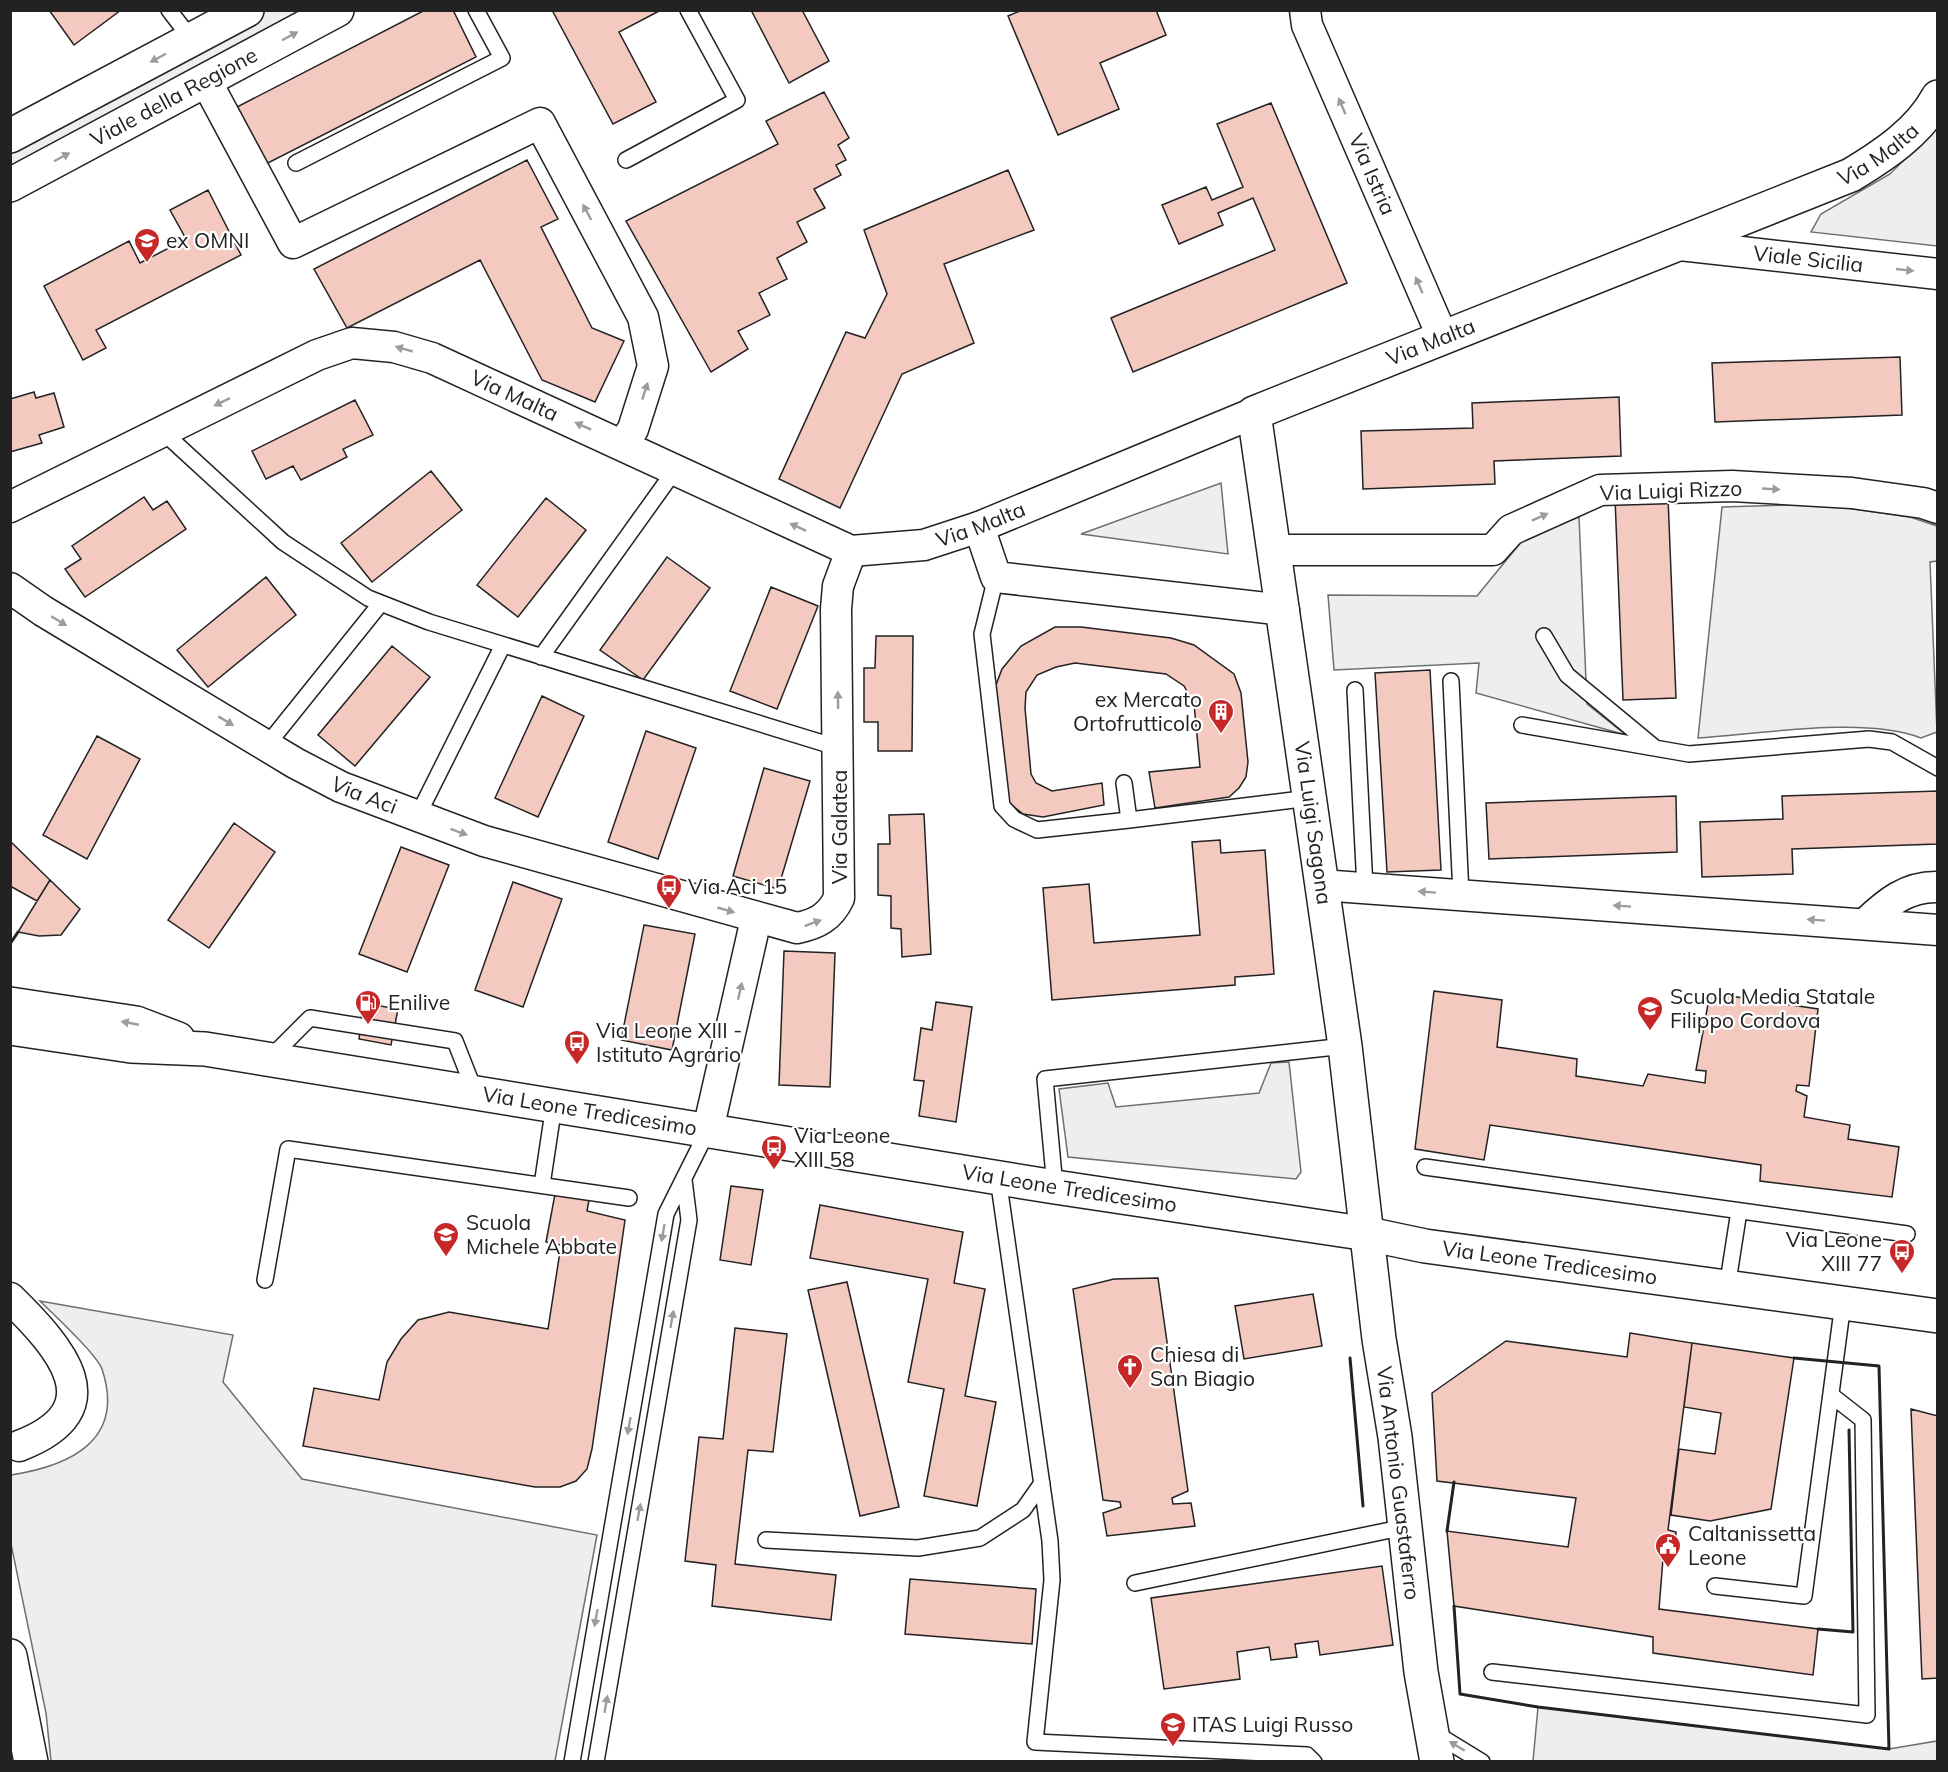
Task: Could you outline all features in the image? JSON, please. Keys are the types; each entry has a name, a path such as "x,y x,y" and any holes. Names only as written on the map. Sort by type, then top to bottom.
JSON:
{"main road":[{"name":"Viale della Regione","path":"10,136 247,10"},
{"name":"Viale della Regione","path":"10,185 337,10"},
{"name":"Via Malta","path":"1254,414 1851,175 1888,153 1911,130 1938,97"},
{"name":"Via Luigi Sagona","path":"1254,414 1345,1046 1368,1234"},
{"path":"10,1004 136,1023 205,1049"},
{"path":"10,1028 131,1046 205,1049"},
{"name":"Via Leone Tredicesimo","path":"205,1049 998,1178 1368,1234 1425,1246 1938,1316"},
{"name":"Via Antonio Guastaferro","path":"1368,1234 1421,1672 1434,1746"},
{"path":"10,1656 31,1761"}],"street":[{"name":"Via Istria","path":"1305,10 1307,25 1443,338"},
{"path":"206,81 293,243 540,123 643,317 653,366 633,429 623,445"},
{"name":"Viale Sicilia","path":"1680,245 1938,274"},
{"name":"Via Malta","path":"10,507 317,355 352,343 394,346 432,358 851,551 924,545 979,527 1254,414"},
{"name":"Via Luigi Rizzo","path":"1275,550 1492,550 1511,530 1600,490 1732,486 1852,494 1923,503 1938,508"},
{"path":"979,527 996,577 1284,610"},
{"name":"Via Galatea","path":"756,919 796,928 810,926 833,911 839,898 836,609 838,586 851,551"},
{"name":"Via Aci","path":"10,588 43,611 267,746 341,787 484,841 756,919"},
{"path":"1321,885 1938,930"},
{"path":"1866,923 1885,904 1902,893 1938,887"},
{"path":"708,1130 756,919"},
{"path":"10,1298 34,1321 64,1358 74,1390 64,1418 40,1438 19,1446"}],"lane":[{"path":"170,10 192,40"},
{"path":"296,163 502,58 476,10"},
{"path":"626,160 737,100 688,10"},
{"path":"162,431 283,542 368,598 429,622 839,748"},
{"path":"541,657 675,470"},
{"path":"996,577 982,634 1002,806 1014,819 1037,830 1310,798"},
{"path":"267,746 381,603"},
{"path":"1544,636 1567,675 1656,748"},
{"path":"417,817 503,645"},
{"path":"1451,681 1461,895"},
{"path":"1355,690 1365,888"},
{"path":"1522,725 1689,754 1869,739 1892,742 1938,768"},
{"path":"1124,783 1129,820"},
{"path":"270,1058 310,1018 455,1041 475,1092"},
{"path":"1055,1187 1045,1079 1345,1046"},
{"path":"542,1185 554,1105"},
{"path":"572,1761 666,1214 708,1130"},
{"path":"265,1280 288,1149 629,1198"},
{"path":"1425,1167 1907,1234"},
{"path":"998,1178 1042,1483 1052,1580 1035,1742 1307,1755 1314,1761"},
{"path":"596,1761 689,1220 684,1180"},
{"path":"1727,1288 1739,1211"},
{"path":"1715,1586 1804,1596 1843,1303"},
{"path":"1492,1672 1867,1715 1863,1420 1831,1395"},
{"path":"766,1540 918,1548 980,1538 1023,1510 1042,1483"},
{"path":"1135,1583 1405,1527"},
{"name":"Via Antonio Guastaferro","path":"1434,1746 1482,1761"}],"shaded area":[{"path":"246,11 338,11 11,185 10,136"},
{"path":"1937,127 1937,246 1811,232 1821,214 1890,174"},
{"path":"1221,483 1228,554 1081,534"},
{"path":"1817,504 1910,517 1937,526 1937,561 1930,562 1937,732 1921,738 1871,728 1842,727 1698,738 1722,507"},
{"path":"1579,517 1587,704 1626,735 1476,693 1479,663 1334,670 1328,595 1477,596 1526,536"},
{"path":"1289,1062 1301,1172 1296,1179 1068,1157 1059,1089 1108,1083 1116,1107 1259,1093 1271,1063"},
{"path":"40,1301 233,1335 223,1382 302,1479 597,1535 555,1761 51,1761 46,1713 11,1544 11,1475 53,1465 87,1446 99,1432 106,1415 107,1394 102,1369 98,1362 84,1344"},
{"path":"1538,1707 1889,1749 1937,1741 1937,1761 1533,1761"}],"building":[{"path":"49,10 121,10 74,45"},
{"path":"425,10 453,10 476,57 266,164 237,107"},
{"path":"552,10 661,10 619,32 656,102 613,124"},
{"path":"751,10 802,10 829,61 789,83"},
{"path":"1022,10 1156,10 1166,35 1100,63 1119,109 1058,135 1008,16"},
{"path":"824,92 849,138 838,145 846,160 836,165 841,175 814,189 825,208 797,222 807,242 777,258 787,279 759,293 770,315 738,331 748,349 711,372 626,221 778,144 766,121"},
{"path":"1271,103 1347,283 1133,372 1111,318 1275,250 1253,198 1218,213 1223,225 1179,244 1162,205 1206,187 1212,200 1243,187 1217,124"},
{"path":"527,160 558,219 541,227 592,328 624,341 595,402 542,380 480,260 347,328 314,269"},
{"path":"1008,170 1034,230 944,264 974,343 902,374 840,508 779,479 846,332 865,338 887,294 864,230"},
{"path":"208,190 241,255 96,330 106,348 83,360 44,286 129,241 140,263 186,239 170,210"},
{"path":"1900,357 1902,415 1715,422 1712,363"},
{"path":"34,392 36,398 54,393 64,427 39,435 42,443 10,452 10,399"},
{"path":"1619,397 1621,456 1494,461 1495,484 1363,489 1361,431 1473,428 1472,403"},
{"path":"355,400 373,435 343,449 347,457 301,480 293,466 266,479 252,451"},
{"path":"431,471 462,510 372,582 341,543"},
{"path":"144,497 153,510 167,501 186,529 85,597 65,569 81,559 72,546"},
{"path":"1668,497 1676,698 1623,700 1615,498"},
{"path":"546,498 586,530 518,617 477,585"},
{"path":"667,557 710,588 643,680 600,650"},
{"path":"266,577 296,615 208,687 177,650"},
{"path":"771,587 818,606 777,709 730,691"},
{"name":"ex Mercato Ortofrutticolo","path":"1055,627 1081,627 1171,638 1194,645 1234,674 1241,693 1248,762 1246,777 1239,788 1229,797 1155,808 1149,772 1200,767 1194,704 1184,686 1166,674 1075,663 1056,667 1037,675 1026,692 1025,708 1031,774 1036,783 1052,791 1102,783 1104,805 1043,817 1023,814 1009,803 996,707 996,685 1002,669 1021,646"},
{"path":"876,636 913,636 912,751 878,751 878,722 864,722 864,668 875,668"},
{"path":"392,646 430,677 355,766 318,735"},
{"path":"1430,670 1441,870 1387,872 1375,673"},
{"path":"542,696 584,716 538,817 495,798"},
{"path":"646,731 696,748 658,859 608,842"},
{"path":"97,736 140,759 87,859 43,835"},
{"path":"764,768 810,781 778,889 733,876"},
{"path":"1938,791 1938,844 1792,849 1793,874 1702,877 1700,822 1783,819 1782,796"},
{"path":"1676,796 1677,852 1489,859 1486,803"},
{"path":"924,814 931,954 902,957 901,929 891,928 891,896 878,895 878,844 890,844 889,815"},
{"path":"234,823 275,852 209,948 168,920"},
{"path":"1220,840 1221,853 1265,850 1274,974 1235,977 1235,985 1052,1000 1043,888 1089,884 1094,943 1200,935 1192,842"},
{"path":"10,841 50,880 37,901 10,886"},
{"path":"401,847 449,865 407,972 359,954"},
{"path":"50,880 80,909 61,935 39,936 18,932"},
{"path":"513,882 562,899 523,1007 475,990"},
{"path":"644,925 695,934 672,1050 621,1040"},
{"path":"784,951 835,953 830,1087 779,1085"},
{"path":"1434,991 1502,1000 1497,1047 1577,1059 1576,1076 1643,1086 1648,1074 1705,1083 1706,1071 1696,1070 1710,993 1818,1009 1809,1086 1797,1085 1796,1091 1807,1096 1804,1117 1850,1125 1848,1139 1899,1147 1892,1197 1760,1181 1761,1165 1490,1125 1484,1160 1415,1149"},
{"path":"936,1002 972,1007 956,1122 919,1116 924,1081 914,1080 921,1028 932,1030"},
{"path":"363,1003 398,1009 391,1045 359,1039"},
{"path":"731,1186 763,1190 751,1265 720,1260"},
{"path":"555,1194 589,1200 587,1211 625,1220 592,1449 587,1469 576,1481 560,1487 535,1487 303,1446 314,1388 379,1400 387,1362 401,1339 418,1320 449,1312 548,1329 561,1245 546,1242"},
{"path":"820,1205 963,1232 954,1283 985,1289 965,1396 996,1402 977,1506 924,1496 944,1389 908,1382 928,1279 810,1258"},
{"name":"Chiesa di San Biagio","path":"1158,1278 1188,1491 1172,1498 1173,1504 1191,1503 1195,1526 1107,1536 1103,1513 1121,1507 1120,1502 1103,1500 1073,1289 1114,1279"},
{"path":"847,1282 899,1507 860,1516 808,1290"},
{"path":"1313,1294 1322,1346 1244,1359 1235,1306"},
{"path":"735,1328 787,1334 773,1452 748,1450 735,1564 836,1575 831,1620 712,1606 716,1565 685,1561 699,1437 723,1439"},
{"path":"1630,1333 1692,1343 1668,1530 1676,1532 1674,1556 1663,1559 1659,1609 1818,1629 1813,1675 1653,1653 1653,1637 1454,1606 1447,1531 1568,1547 1576,1498 1437,1481 1432,1393 1506,1341 1627,1357"},
{"path":"1692,1343 1794,1358 1771,1509 1710,1521 1671,1515 1679,1449 1715,1454 1721,1413 1684,1407"},
{"path":"1911,1409 1938,1416 1938,1678 1922,1679"},
{"path":"1382,1566 1393,1645 1320,1655 1318,1641 1295,1644 1297,1657 1271,1660 1269,1647 1237,1652 1240,1679 1164,1689 1151,1598"},
{"path":"910,1579 1036,1589 1032,1644 905,1634"}],"wall":[{"path":"10,944 18,932"},
{"path":"1350,1358 1363,1506"},
{"path":"1454,1606 1460,1694 1538,1707 1889,1749 1879,1366 1794,1358"},
{"path":"1818,1629 1853,1632 1849,1430"},
{"path":"1447,1531 1454,1482"}],"place":[{"name":"ex OMNI","path":"147,264"},
{"name":"ex Mercato Ortofrutticolo","path":"1221,735"},
{"name":"Via Aci 15","path":"669,910"},
{"name":"Enilive","path":"368,1026"},
{"name":"Scuola Media Statale Filippo Cordova","path":"1650,1032"},
{"name":"Via Leone XIII - Istituto Agrario","path":"577,1066"},
{"name":"Via Leone XIII 58","path":"774,1171"},
{"name":"Scuola Michele Abbate","path":"446,1258"},
{"name":"Via Leone XIII 77","path":"1902,1275"},
{"name":"Chiesa di San Biagio","path":"1130,1390"},
{"name":"Caltanissetta Leone","path":"1668,1569"},
{"name":"ITAS Luigi Russo","path":"1173,1748"}]}
